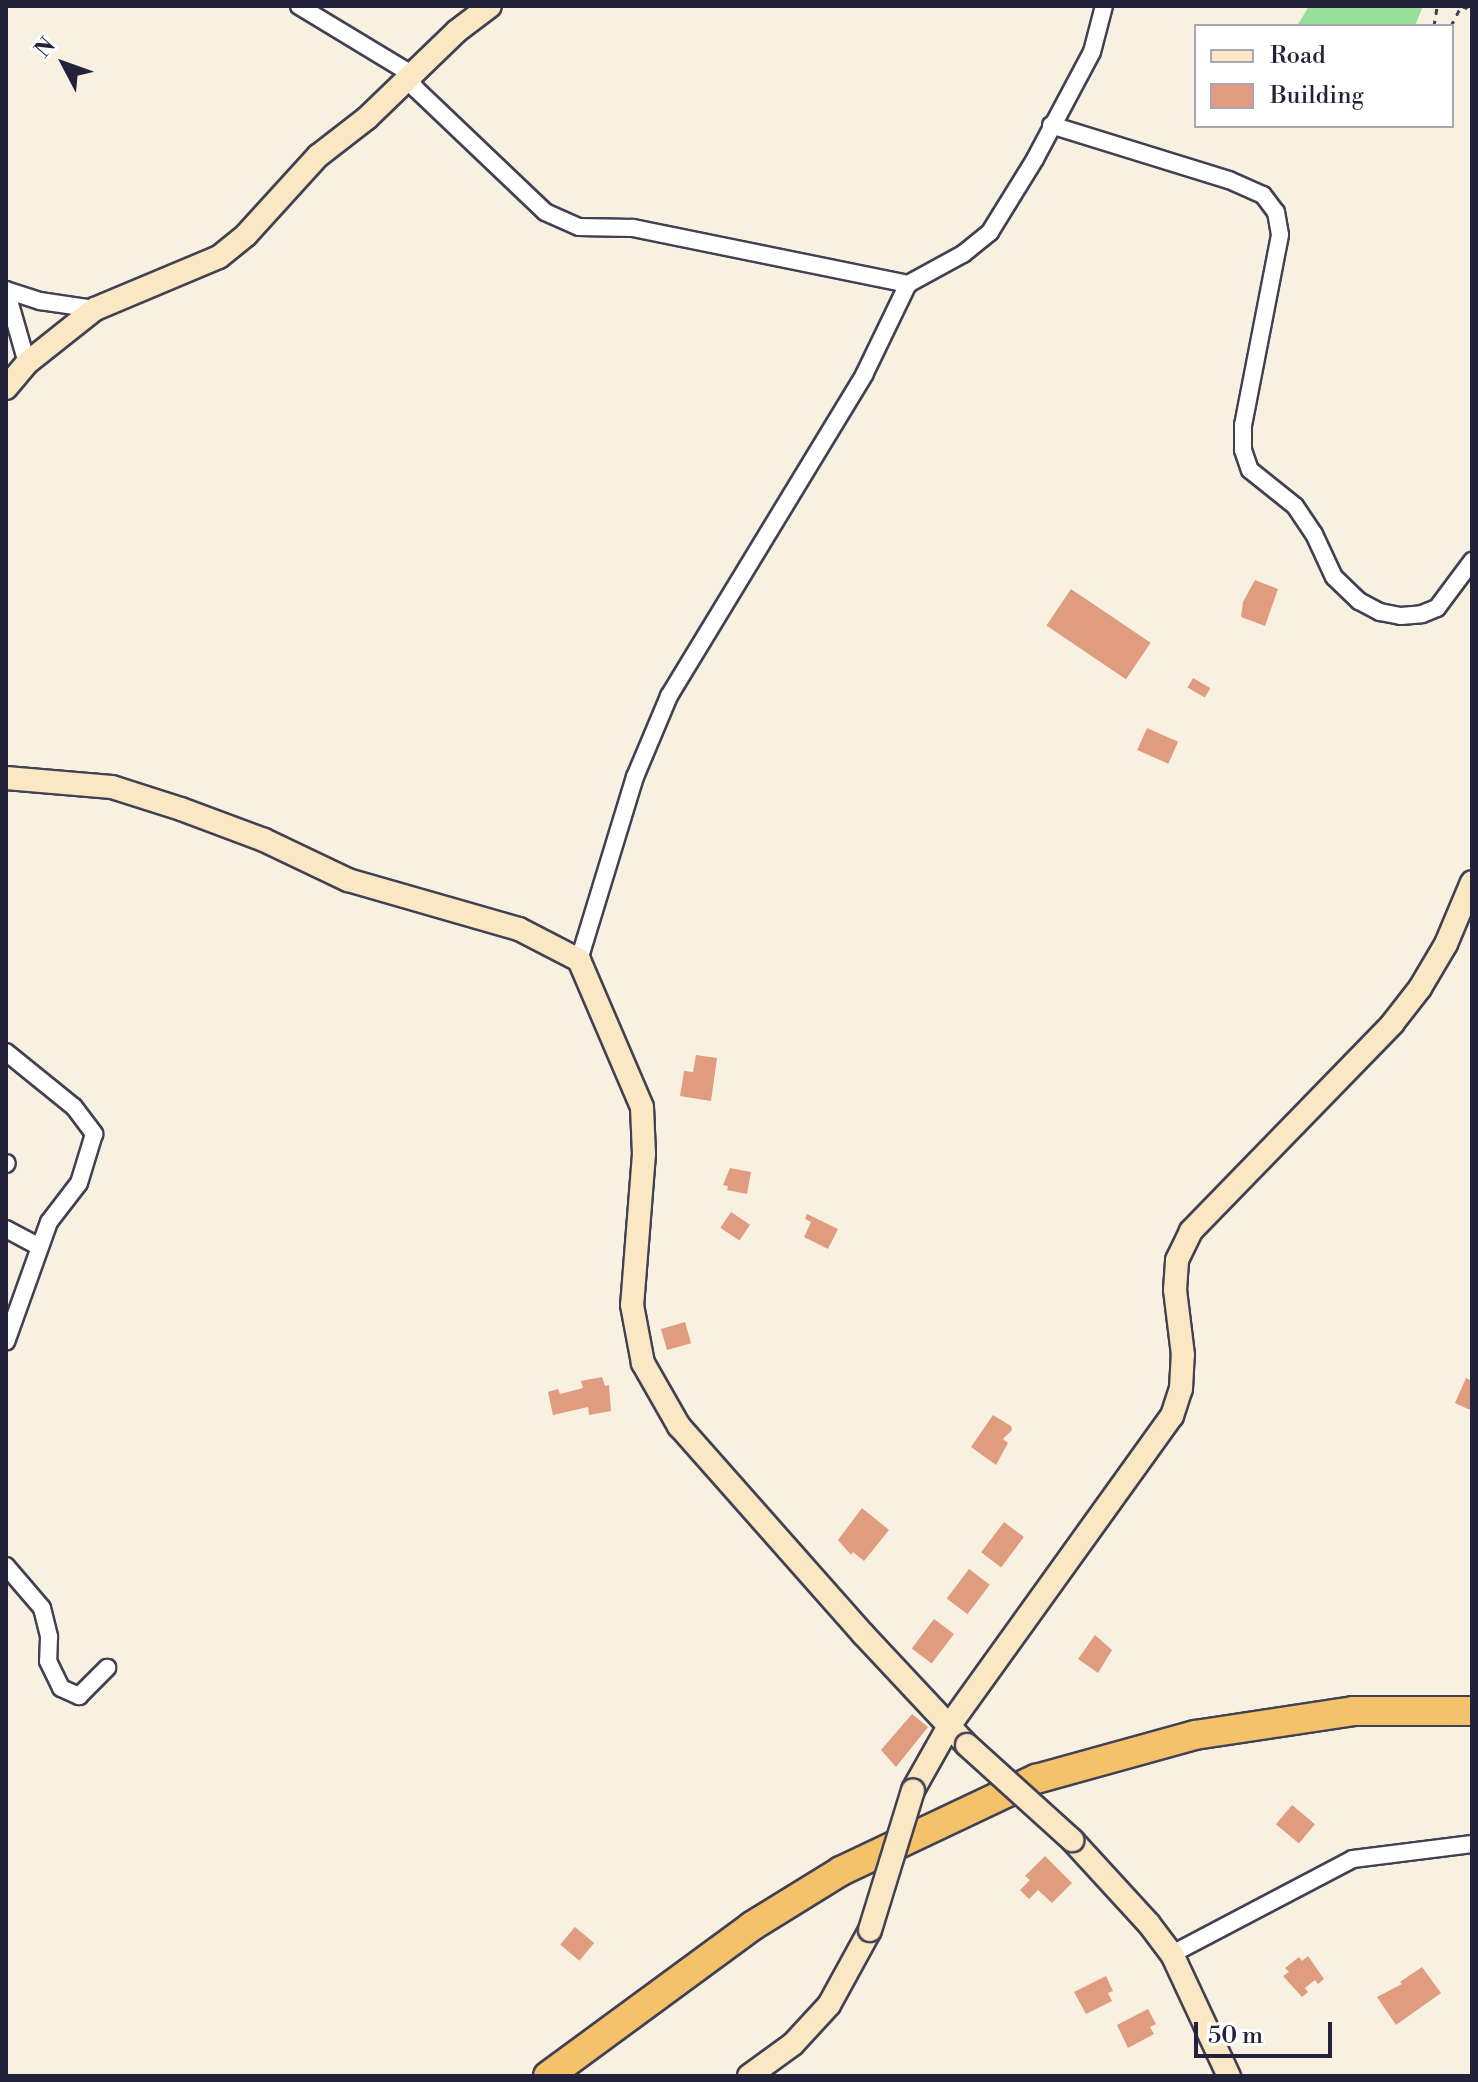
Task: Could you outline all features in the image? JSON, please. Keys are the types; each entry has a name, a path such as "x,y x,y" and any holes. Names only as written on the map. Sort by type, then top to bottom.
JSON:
{"highway":[{"path":"548,2076 752,1926 841,1871 1036,1779 1195,1735 1353,1711 1472,1711"}],"street":[{"path":"299,6 403,69 409,81 545,212 579,227 633,228 908,284"},
{"path":"6,388 27,363 95,309 219,257 246,235 318,156 409,81 457,31 490,6"},
{"path":"579,960 635,777 669,696 864,375 908,284 963,254 990,232 1092,52 1104,6"},
{"path":"1051,125 1229,180 1263,195 1276,212 1280,235 1243,425 1243,450 1250,470 1295,506 1314,534 1334,577 1359,601 1380,612 1401,616 1422,614 1437,608 1472,561"},
{"path":"27,363 6,290 40,301 95,309"},
{"path":"6,778 112,787 264,840 348,880 519,929 579,960 642,1107 644,1154 632,1305 643,1363 679,1426 949,1726 1072,1840 1149,1924 1172,1954 1229,2076"},
{"path":"749,2076 793,2044 829,2005 870,1930 913,1790 949,1726 1172,1416 1181,1389 1183,1355 1175,1290 1177,1260 1191,1231 1392,1024 1420,988 1446,944 1472,882"},
{"path":"6,1052 74,1107 94,1134 79,1183 49,1222 6,1342"},
{"path":"6,1229 40,1247"},
{"path":"6,1566 42,1608 49,1637 48,1661 61,1688 79,1696 107,1668"},
{"path":"1172,1954 1353,1859 1472,1844"}],"path":[{"path":"1452,24 1461,6 1472,10"}],"green space":[{"path":"1309,6 1423,6 1416,24 1298,24"}],"building":[{"path":"1255,580 1278,589 1265,626 1241,617 1243,602"},
{"path":"1071,589 1151,643 1126,679 1046,625"},
{"path":"1193,678 1210,688 1205,698 1188,688"},
{"path":"1147,728 1178,742 1168,764 1137,750"},
{"path":"696,1055 717,1058 711,1101 680,1096 684,1071 693,1072"},
{"path":"730,1168 751,1172 747,1194 727,1190 728,1186 723,1185"},
{"path":"731,1212 750,1225 739,1241 720,1228"},
{"path":"807,1214 838,1229 828,1249 804,1237 811,1222 805,1219"},
{"path":"685,1322 691,1343 667,1350 661,1329"},
{"path":"602,1377 605,1386 609,1385 611,1411 589,1415 588,1407 553,1415 548,1392 558,1389 560,1394 583,1388 581,1381"},
{"path":"1466,1378 1472,1381 1472,1409 1455,1403"},
{"path":"993,1415 1011,1426 1012,1430 1003,1439 1008,1443 996,1465 971,1447"},
{"path":"862,1508 889,1530 864,1561 853,1552 851,1555 838,1540"},
{"path":"1004,1522 1024,1537 1001,1567 981,1552"},
{"path":"969,1569 990,1585 967,1614 947,1599"},
{"path":"934,1619 954,1634 932,1664 912,1649"},
{"path":"1095,1635 1112,1650 1098,1673 1078,1659"},
{"path":"912,1714 928,1727 896,1767 881,1750"},
{"path":"1292,1805 1315,1824 1299,1843 1276,1824"},
{"path":"1045,1856 1072,1883 1052,1903 1038,1890 1029,1899 1020,1890 1030,1880 1025,1876"},
{"path":"575,1927 594,1943 579,1961 560,1945"},
{"path":"1308,1956 1324,1979 1318,1984 1315,1980 1305,1988 1308,1992 1302,1997 1283,1976 1289,1972 1285,1968 1299,1957 1302,1961"},
{"path":"1422,1967 1441,1993 1396,2025 1377,1997 1402,1984 1400,1982"},
{"path":"1106,1976 1113,1991 1108,1993 1112,2001 1086,2014 1074,1992"},
{"path":"1148,2009 1156,2024 1150,2027 1154,2034 1128,2048 1117,2025"}]}
